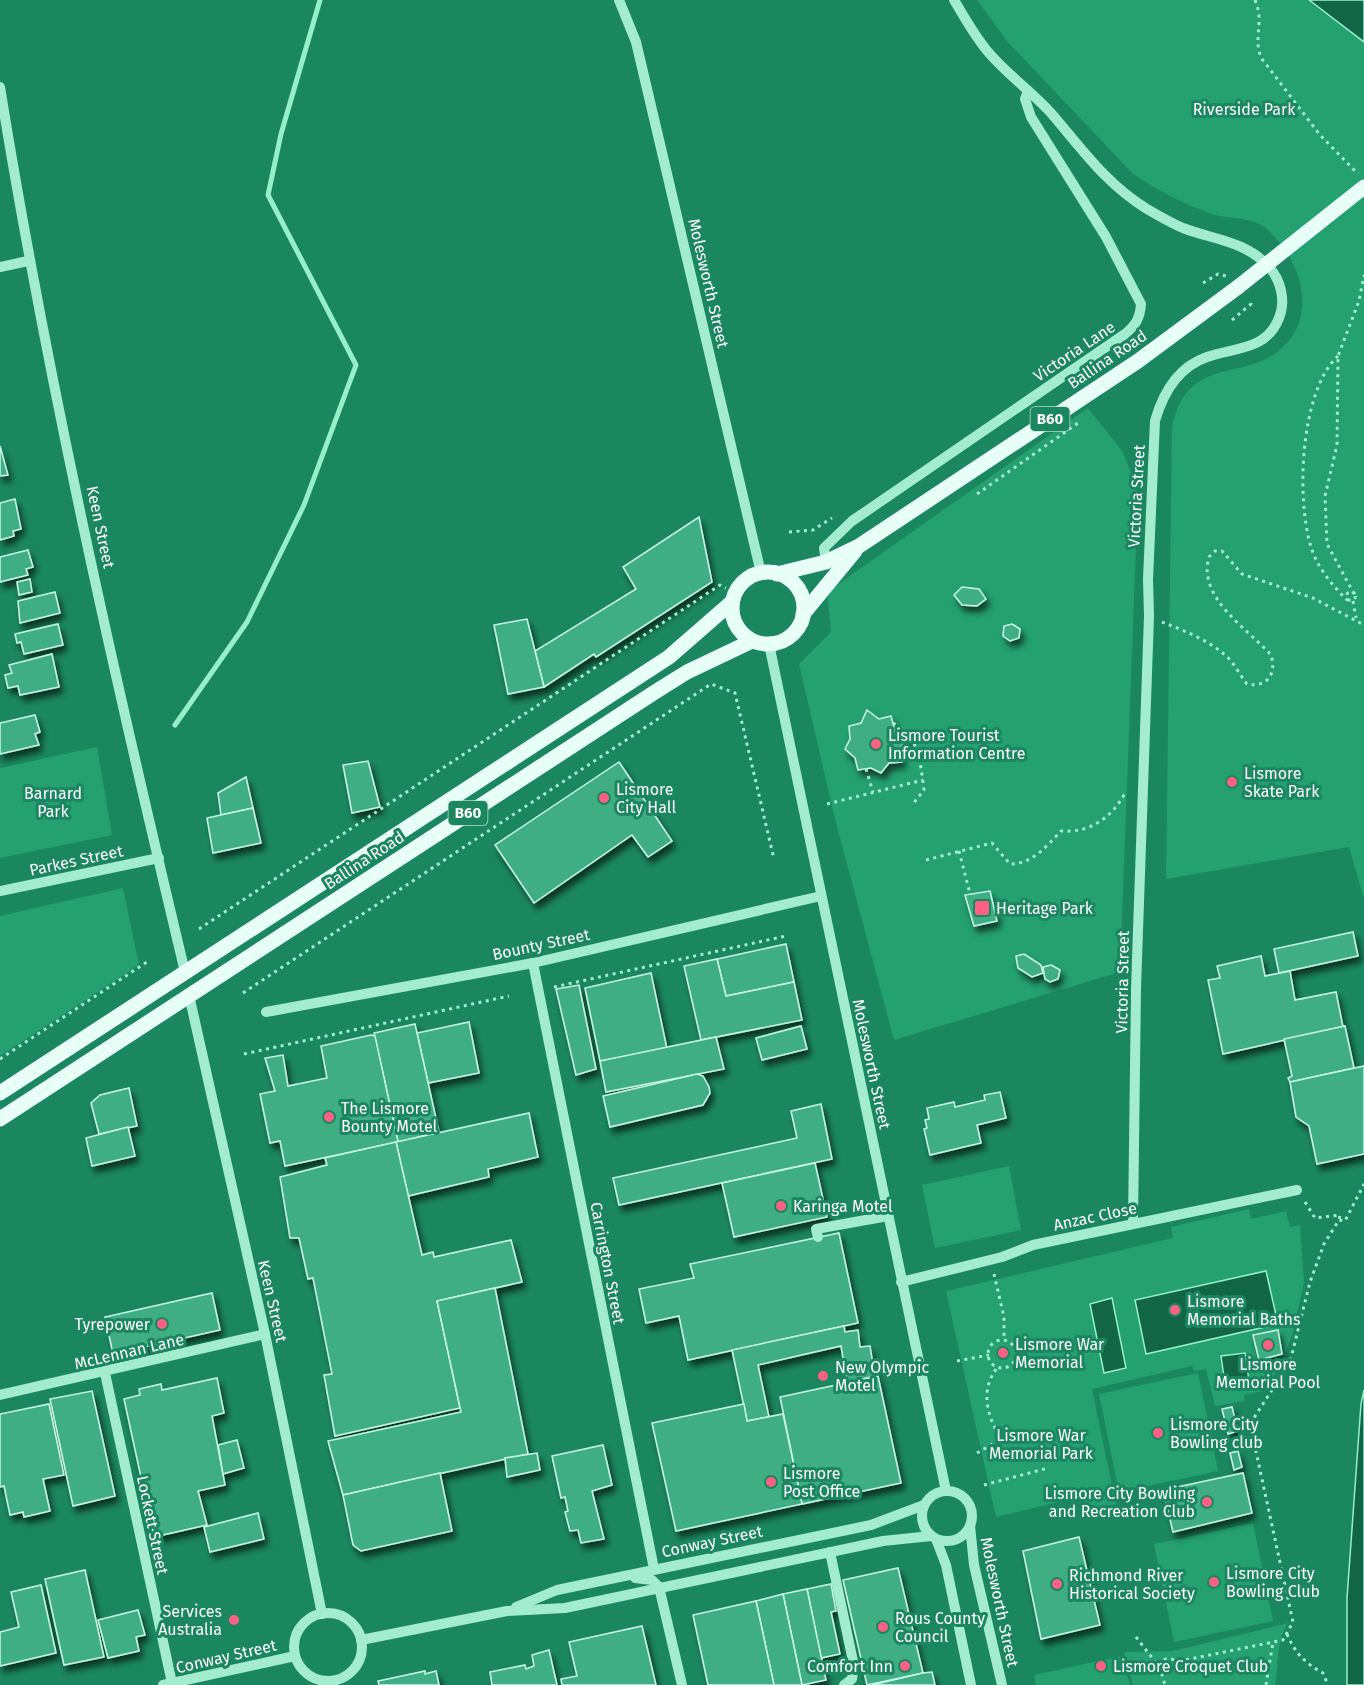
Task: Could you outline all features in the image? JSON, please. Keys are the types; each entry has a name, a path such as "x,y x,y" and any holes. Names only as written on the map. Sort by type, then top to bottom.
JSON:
{"main road":[{"name":"Ballina Road","path":"777,574 826,562 859,546 1138,361 1237,287 1364,186"},
{"name":"Ballina Road","path":"803,614 859,546"},
{"name":"B60","path":"734,597 751,576 761,573 777,574"},
{"path":"777,574 795,585 803,603 803,614"},
{"name":"Ballina Road","path":"0,1093 669,657 734,597"},
{"path":"734,597 734,620 738,628 752,640 769,644"},
{"name":"B60","path":"769,644 779,642 795,632 803,614"},
{"name":"Ballina Road","path":"0,1119 655,692 687,672 752,640"}],"street":[{"name":"Victoria Street","path":"954,0 988,53 1028,91 1113,185 1146,208 1183,228 1245,248 1270,268 1282,290 1280,317 1267,336 1246,349 1208,356 1195,362 1175,379 1163,397 1155,421 1136,988 1133,1223"},
{"name":"Molesworth Street","path":"622,1 636,42 761,573"},
{"name":"Keen Street","path":"0,87 28,261 185,972"},
{"name":"Victoria Lane","path":"826,562 824,548 852,521 1125,334 1135,325 1140,316 1141,304 1106,237 1031,117 1025,99 1028,91"},
{"path":"0,267 28,261"},
{"name":"Molesworth Street","path":"769,644 946,1491"},
{"name":"Parkes Street","path":"0,891 159,858"},
{"name":"Bounty Street","path":"266,1012 533,963 821,896"},
{"name":"Carrington Street","path":"533,963 654,1569"},
{"name":"Keen Street","path":"189,995 265,1334 322,1614"},
{"name":"Anzac Close","path":"902,1282 1002,1257 1033,1245 1297,1190"},
{"path":"818,1237 816,1229 888,1216"},
{"name":"McLennan Lane","path":"0,1395 105,1373 265,1334"},
{"name":"Lockett Street","path":"105,1373 168,1684"},
{"path":"933,1537 947,1541 958,1538 970,1526 972,1513 968,1502 958,1493 946,1491 933,1495 924,1505 922,1521 933,1537 946,1565 971,1685"},
{"name":"Conway Street","path":"507,1611 557,1590 871,1525 924,1505"},
{"name":"Molesworth Street","path":"970,1526 974,1565 1002,1685"},
{"name":"Conway Street","path":"361,1640 507,1611 565,1608 893,1539 933,1537"},
{"path":"830,1552 854,1666 852,1678 844,1685"},
{"path":"557,1590 639,1577 652,1580 659,1587 682,1685"},
{"path":"352,1685 361,1640 351,1622 342,1616 322,1614 303,1625 297,1634 295,1656 307,1674 318,1682 337,1679 354,1668"},
{"name":"Conway Street","path":"168,1684 295,1656"}],"path":[{"path":"1255,0 1261,21 1258,51 1262,59 1320,135 1364,181"},
{"path":"1203,284 1218,274 1237,287 1251,304 1232,320"},
{"path":"1357,619 1324,531 1325,496 1337,445 1338,356 1359,301 1364,275"},
{"path":"1338,356 1328,367 1316,396 1304,442 1303,492 1311,548 1326,576 1351,600"},
{"path":"1328,367 1333,365 1338,370"},
{"path":"1149,616 1201,639 1231,661 1247,684 1254,686 1269,679 1273,672 1271,655 1227,611 1211,588 1207,565 1209,557 1215,551 1226,554 1236,569 1250,578 1293,590 1338,609 1364,625"},
{"path":"199,929 720,585 734,597"},
{"path":"1338,609 1343,609 1351,600"},
{"path":"243,993 711,684 735,693 774,860"},
{"path":"893,723 904,729 916,744 924,790 912,805"},
{"path":"866,769 873,792"},
{"path":"827,804 923,780"},
{"path":"926,860 992,843 1010,864 1021,864 1038,854 1061,831 1078,832 1087,829 1117,807 1124,795 1143,792"},
{"path":"959,851 970,894"},
{"path":"554,987 786,936"},
{"path":"0,1059 147,962"},
{"path":"244,1054 509,996"},
{"path":"1339,1220 1345,1221 1351,1214 1364,1184"},
{"path":"1157,1664 1166,1659 1185,1660 1283,1640 1293,1622 1250,1424 1290,1362 1310,1282 1324,1244 1339,1220 1340,1215 1315,1218 1297,1190"},
{"path":"994,1274 1004,1317 1004,1339"},
{"path":"1004,1339 1012,1343 1014,1352 1012,1364 1005,1368 997,1368 991,1363 989,1355 992,1343 1004,1339"},
{"path":"1014,1352 1041,1343"},
{"path":"957,1361 989,1355"},
{"path":"977,1453 998,1441 999,1436 986,1403 988,1388 997,1368"},
{"path":"984,1485 1048,1468"},
{"path":"1287,1634 1288,1641 1306,1664 1323,1672 1328,1685"},
{"path":"1136,1637 1157,1664 1165,1685"},
{"path":"1266,1685 1273,1642"}],"green space":[{"name":"Riverside Park","path":"977,0 1306,0 1364,42 1364,899 1349,847 1166,879 1172,427 1181,401 1194,385 1215,374 1264,360 1282,348 1294,334 1300,317 1302,299 1293,263 1269,231 1255,222 1199,209 1170,196 1133,174 1007,41"},
{"name":"Heritage Park","path":"1088,408 1123,452 1138,492 1120,972 894,1040 836,823 799,664 831,632 827,592"},
{"name":"Barnard Park","path":"97,747 112,835 0,858 0,768"},
{"path":"123,888 139,965 0,1056 0,916"},
{"path":"1009,1166 1021,1230 935,1248 922,1185"},
{"name":"Lismore War Memorial Park","path":"1249,1209 1251,1219 1286,1211 1290,1227 1300,1225 1304,1283 1283,1362 1263,1391 1244,1395 1245,1401 1215,1406 1206,1369 1194,1371 1192,1366 1092,1389 1116,1505 1081,1515 1079,1497 996,1517 946,1291 1173,1238 1171,1227"},
{"name":"Lismore City Bowling club","path":"1198,1373 1218,1471 1119,1492 1099,1394"},
{"name":"Lismore City Bowling Club","path":"1253,1523 1273,1621 1174,1642 1154,1544"},
{"path":"1288,1623 1280,1645 1275,1685 1133,1685 1124,1652 1173,1651"},
{"name":"Lismore Croquet Club","path":"1121,1656 1130,1685 1036,1685 1034,1675"}],"shaded area":[{"path":"1309,0 1364,0 1364,42"},
{"name":"Lismore Memorial Baths","path":"1266,1271 1278,1324 1146,1354 1135,1300"},
{"path":"1112,1298 1126,1368 1104,1373 1090,1304"},
{"name":"Lismore Memorial Baths","path":"1245,1353 1249,1381 1225,1384 1221,1356"},
{"path":"1364,1390 1364,1685 1347,1685 1347,1598 1361,1404"}],"building":[{"path":"0,446 8,475 0,476"},
{"path":"15,499 21,529 13,531 14,536 0,540 0,503"},
{"path":"699,517 712,582 596,657 594,654 544,687 535,651 636,589 623,567"},
{"path":"28,550 33,567 26,569 28,575 0,582 0,557"},
{"path":"30,579 32,592 19,595 17,582"},
{"path":"962,587 979,589 986,599 977,606 962,605 954,595"},
{"path":"55,592 60,613 20,623 18,601"},
{"path":"527,619 544,687 508,694 494,625"},
{"path":"58,624 63,645 24,654 21,642 17,643 15,634"},
{"path":"1012,624 1020,629 1019,638 1010,641 1003,636 1004,626"},
{"path":"52,654 59,687 20,695 18,686 8,688 5,675 12,673 9,665"},
{"name":"Lismore Tourist Information Centre","path":"867,710 879,719 891,716 895,731 908,737 900,749 902,762 889,763 881,773 871,768 858,770 855,758 845,749 850,739 849,726 861,723"},
{"path":"35,715 40,732 35,734 39,745 0,754 0,723"},
{"path":"368,761 380,807 352,813 343,765"},
{"name":"Lismore City Hall","path":"619,762 672,841 648,857 632,835 534,903 495,845"},
{"path":"246,777 253,808 221,815 218,793"},
{"path":"253,808 261,843 213,853 207,818"},
{"name":"Heritage Park","path":"990,891 997,921 974,926 965,895"},
{"path":"1353,932 1358,956 1279,973 1274,949"},
{"path":"786,944 794,982 726,996 717,959"},
{"name":"Heritage Park","path":"1024,954 1041,965 1043,973 1032,977 1018,968 1016,956"},
{"path":"1261,956 1265,976 1290,971 1295,1000 1336,992 1343,1027 1223,1054 1208,980 1220,978 1217,966"},
{"path":"717,959 726,996 794,982 802,1020 701,1040 684,966"},
{"name":"Heritage Park","path":"1051,965 1060,970 1058,979 1050,982 1045,979 1043,967"},
{"path":"651,973 667,1049 600,1061 585,988"},
{"path":"579,985 596,1069 576,1075 556,989"},
{"path":"469,1022 479,1073 428,1083 417,1033"},
{"path":"415,1024 439,1132 398,1142 374,1033"},
{"path":"801,1026 807,1049 762,1060 756,1038"},
{"path":"1345,1026 1354,1068 1290,1082 1288,1078 1292,1076 1284,1039"},
{"name":"The Lismore Bounty Motel","path":"375,1036 398,1142 285,1166 280,1141 270,1143 260,1094 275,1091 265,1058 283,1055 288,1086 327,1078 321,1046"},
{"path":"716,1037 724,1069 606,1092 600,1061"},
{"path":"1364,1066 1364,1154 1317,1164 1309,1126 1296,1117 1290,1082"},
{"path":"697,1074 703,1076 709,1087 710,1093 703,1105 610,1127 603,1096"},
{"path":"129,1088 137,1126 99,1134 91,1103 100,1095"},
{"path":"1000,1092 1006,1118 977,1125 981,1143 930,1155 924,1129 927,1128 925,1120 929,1119 927,1108 954,1102 955,1107 985,1100 984,1095"},
{"path":"821,1104 832,1159 619,1205 613,1178 797,1138 791,1111"},
{"path":"529,1113 538,1157 488,1169 489,1177 408,1196 396,1142"},
{"path":"128,1127 135,1156 92,1166 86,1138"},
{"path":"396,1142 422,1255 433,1252 434,1257 511,1240 522,1282 437,1301 460,1408 335,1436 324,1375 332,1374 313,1278 308,1279 299,1238 290,1238 280,1177 327,1165 325,1158"},
{"path":"815,1163 827,1217 734,1237 722,1183"},
{"path":"839,1233 858,1323 688,1360 679,1316 646,1323 639,1289 694,1278 690,1264"},
{"path":"495,1288 528,1454 343,1495 328,1441 461,1412 437,1301"},
{"name":"Tyrepower","path":"212,1293 220,1330 113,1354 105,1317"},
{"path":"844,1326 845,1332 858,1330 860,1347 870,1346 875,1376 847,1383 841,1346 758,1365 769,1417 747,1421 732,1350"},
{"name":"Lismore Memorial Pool","path":"1278,1330 1282,1354 1259,1360 1253,1335"},
{"path":"878,1376 901,1483 802,1504 780,1397"},
{"path":"217,1378 224,1413 212,1416 225,1485 198,1491 207,1525 154,1537 124,1399 140,1395 139,1389 161,1384 162,1390"},
{"path":"92,1391 115,1496 73,1506 50,1399"},
{"path":"49,1404 64,1475 43,1479 50,1511 24,1517 23,1512 10,1515 4,1486 0,1487 0,1414"},
{"path":"744,1404 747,1421 783,1414 802,1504 676,1531 652,1423"},
{"path":"1232,1407 1238,1431 1228,1434 1222,1409"},
{"path":"237,1440 244,1468 223,1474 218,1445"},
{"path":"603,1445 612,1485 592,1491 604,1539 581,1543 578,1530 570,1531 565,1512 568,1511 565,1497 561,1498 552,1456"},
{"name":"Lismore City Bowling and Recreation Club","path":"1238,1451 1242,1467 1234,1470 1230,1453"},
{"path":"537,1453 540,1470 507,1477 505,1458"},
{"path":"440,1473 452,1531 361,1551 353,1545 343,1495"},
{"name":"Lismore City Bowling and Recreation Club","path":"1243,1473 1252,1513 1173,1532 1163,1490"},
{"path":"258,1513 264,1539 210,1552 204,1527"},
{"path":"1079,1537 1100,1625 1041,1639 1023,1551"},
{"name":"Rous County Council","path":"898,1568 923,1673 867,1685 843,1580"},
{"path":"85,1570 104,1657 64,1665 45,1579"},
{"path":"831,1584 836,1611 831,1612 840,1654 821,1658 807,1589"},
{"path":"41,1585 56,1653 0,1666 0,1632 19,1627 11,1592"},
{"path":"807,1589 826,1680 802,1685 783,1594"},
{"path":"783,1594 802,1685 774,1685 756,1601"},
{"path":"756,1601 774,1685 708,1685 693,1615"},
{"path":"138,1610 145,1635 136,1637 139,1651 108,1658 98,1620"},
{"path":"642,1626 656,1685 562,1685 561,1679 577,1676 569,1642"},
{"path":"549,1650 557,1685 492,1685 490,1672 525,1665 526,1669 534,1666 532,1655"},
{"path":"425,1671 425,1674 436,1671 439,1685 379,1685 378,1681"},
{"path":"932,1672 935,1685 872,1685 923,1673"}],"waterway":[{"path":"175,725 247,622 304,505 356,365 268,195 281,134 320,0"}],"place":[{"name":"Lismore Tourist Information Centre","path":"876,744"},
{"name":"Lismore Skate Park","path":"1232,782"},
{"name":"Lismore City Hall","path":"604,798"},
{"name":"Heritage Park","path":"982,908"},
{"name":"The Lismore Bounty Motel","path":"329,1117"},
{"name":"Karinga Motel","path":"781,1206"},
{"name":"Lismore Memorial Baths","path":"1175,1310"},
{"name":"Tyrepower","path":"162,1324"},
{"name":"Lismore Memorial Pool","path":"1268,1345"},
{"name":"Lismore War Memorial","path":"1003,1353"},
{"name":"New Olympic Motel","path":"823,1376"},
{"name":"Lismore City Bowling club","path":"1158,1433"},
{"name":"Lismore Post Office","path":"771,1482"},
{"name":"Lismore City Bowling and Recreation Club","path":"1207,1502"},
{"name":"Lismore City Bowling Club","path":"1214,1582"},
{"name":"Richmond River Historical Society","path":"1057,1584"},
{"name":"Services Australia","path":"234,1620"},
{"name":"Rous County Council","path":"883,1627"},
{"name":"Comfort Inn","path":"905,1666"},
{"name":"Lismore Croquet Club","path":"1101,1666"}]}
